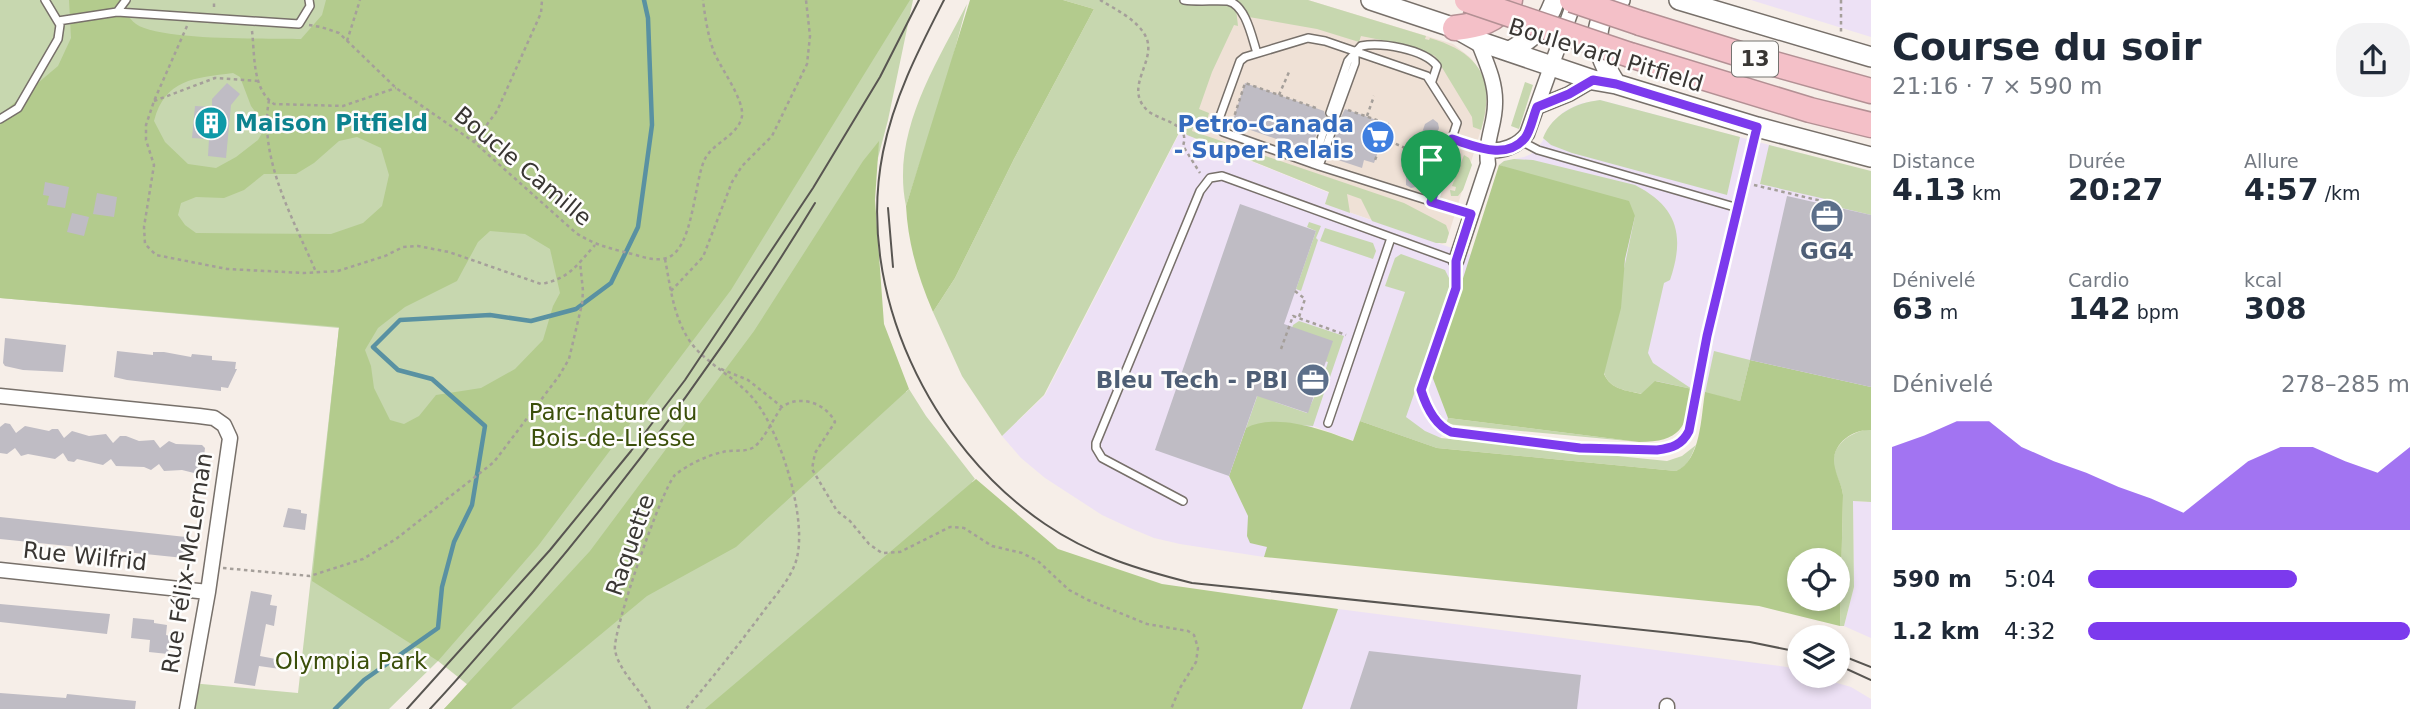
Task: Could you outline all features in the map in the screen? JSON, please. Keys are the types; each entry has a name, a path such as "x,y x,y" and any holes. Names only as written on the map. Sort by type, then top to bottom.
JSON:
{"highway":[{"name":"13","path":"1467,0 1630,55 1810,110 1871,125"},
{"path":"1455,28 1486,23 1501,12 1510,0"},
{"name":"13","path":"1573,0 1758,60 1871,91"}],"main road":[{"name":"Boulevard Pitfield","path":"1371,0 1455,28 1478,41 1593,80 1616,84 1757,127 1871,157"},
{"path":"1510,51 1536,34 1548,20 1555,0"},
{"path":"1616,84 1603,65 1598,33 1604,15 1620,0"},
{"path":"1679,0 1871,57"}],"street":[{"path":"1487,150 1505,149 1521,141 1527,134 1573,0"},
{"path":"1456,261 1488,164 1487,150 1495,110 1494,87 1478,41"},
{"path":"1537,107 1569,94 1593,80"},
{"name":"Rue Félix-McLernan","path":"0,396 214,418 224,425 230,438 212,567 187,709"},
{"name":"Rue Wilfrid","path":"0,570 208,592"}],"lane":[{"path":"0,118 18,108 58,39 58,21 45,0"},
{"path":"117,12 126,0"},
{"path":"58,21 117,12 299,24 310,6 309,0"},
{"path":"1184,0 1227,1 1236,4 1241,10 1257,53"},
{"path":"1431,202 1457,126 1457,120 1432,81 1423,75 1313,38 1257,53 1240,61 1220,114 1219,128 1232,136 1316,165 1431,202 1471,214"},
{"path":"1355,51 1364,45 1381,45 1397,47 1429,59 1437,66 1432,81"},
{"path":"1330,113 1355,64 1355,51"},
{"path":"1183,501 1102,458 1096,443 1142,328 1206,181 1214,176 1222,176 1456,261 1456,288 1421,390 1440,425 1451,432 1580,448 1669,449 1681,443 1689,431 1707,336 1757,127"},
{"path":"1316,165 1327,131"},
{"path":"1452,139 1487,150"},
{"path":"1521,141 1538,150 1738,208"},
{"path":"1328,423 1391,238"}],"path":[{"path":"347,41 360,0"},
{"path":"474,142 497,111 541,13 542,0"},
{"path":"191,16 154,101 146,133 154,165 144,227 145,244 156,255 228,269 316,272 338,271 385,256 403,247 418,246 449,252 541,284 557,281 571,272 595,245 651,259 665,259 674,255 684,242 700,170 706,156 737,127 742,116 740,104 714,52 703,0"},
{"path":"671,291 703,257 732,182 742,166 772,136 807,64 810,36 806,0"},
{"path":"1100,0 1129,18 1147,39 1148,54 1138,86 1140,99 1149,111 1183,131 1183,146 1206,181"},
{"path":"1841,0 1842,36"},
{"path":"251,21 258,81 274,104 343,106 396,88"},
{"name":"Boucle Camille","path":"299,24 339,33 396,88 474,142 555,217 595,245"},
{"path":"1279,95 1289,72"},
{"path":"154,101 215,78 258,81"},
{"path":"1251,130 1239,126 1234,117 1245,83 1330,113"},
{"path":"1366,117 1374,96"},
{"path":"269,100 268,133 273,164 316,272"},
{"path":"1345,109 1388,124 1374,163"},
{"path":"1383,138 1405,148"},
{"path":"1759,187 1830,205"},
{"path":"665,259 674,309 684,330 696,349 756,401 782,450 797,510 799,548 795,564 783,585 728,659 686,709"},
{"path":"212,567 310,576 363,559 396,539 494,462 569,359 583,291 580,262"},
{"path":"1295,292 1305,299 1298,318"},
{"path":"1281,349 1293,316 1346,335"},
{"path":"721,369 748,380 782,407 796,399 809,401 829,412 835,422 815,453 811,469 837,511 850,521 869,544 882,553 900,552 950,527 964,528 992,546 1022,553 1038,561 1069,590 1088,600 1147,624 1188,631 1194,635 1199,648 1196,662 1171,709"},
{"path":"1320,377 1330,381"},
{"name":"Raquette","path":"650,709 645,697 617,660 614,646 628,595 664,492 674,476 692,464 723,452 755,447 782,407"}],"shaded area":[{"path":"1239,0 1308,0 1453,44 1471,58 1482,74 1488,107 1446,243 1442,244 1325,204 1329,192 1180,132"},
{"path":"1751,0 1871,0 1871,37"},
{"path":"1600,100 1871,172 1871,400 1747,372 1740,401 1603,369 1499,165 1504,161 1531,154 1542,142 1553,122 1565,111 1579,104"},
{"path":"1180,132 1329,193 1325,204 1472,255 1432,375 1448,418 1437,448 1360,421 1354,441 1313,426 1264,557 1180,544 1154,538 1130,528 1102,515 1045,478 1021,458 1002,436 1045,395"},
{"path":"1853,501 1871,502 1871,638 1850,629 1850,625 1844,625 1854,587"},
{"path":"1338,609 1787,667 1787,688 1850,687 1871,699 1871,709 1301,709"}],"green space":[{"name":"Parc-nature du Bois-de-Liesse","path":"0,0 913,0 873,177 878,323 906,392 909,389 926,416 975,479 972,482 1053,552 1296,709 444,709 468,685 438,661 389,709 188,709 191,683 298,693 339,328 0,298"},
{"path":"69,0 125,0 133,22 167,33 301,39 322,15 326,0 910,0 731,290 538,546 438,661 312,581 339,327 0,298 0,115 58,66 71,38","holes":["233,73 240,77 251,106 266,126 258,140 216,168 188,164 165,142 154,121 159,107 166,96 183,83","357,137 381,148 389,175 382,206 363,223 331,234 196,233 185,225 178,215 181,203 196,197 224,198 244,190 264,174 296,174 314,163 339,141","490,231 525,234 550,249 560,293 553,306 543,340 515,369 481,388 436,395 419,416 404,424 390,420 374,388 371,366 365,350 378,328 405,307 457,281 478,242"]},
{"path":"970,0 1063,0 1094,9 1014,159 955,278 933,312 915,260 906,206"},
{"path":"1063,0 1308,0 1426,36 1425,39 1447,44 1461,52 1472,60 1485,82 1485,112 1481,130 1473,127 1472,117 1435,56 1396,43 1361,36 1359,42 1317,29 1249,17 1239,2 1236,9 1238,26 1234,25 1212,72 1199,109 1209,113 1206,124 1195,120 1192,131 1404,203 1446,225 1449,233 1446,243 1436,243 1372,221 1361,199 1347,194 1350,213 1325,204 1329,192 1187,135 1182,127 1044,395 1002,436 962,376 933,312 955,278 1014,159 1094,9"},
{"path":"967,4 947,79 906,206 903,179 910,126 930,76"},
{"path":"1525,82 1533,85 1519,129 1511,126"},
{"path":"1600,100 1740,137 1727,195 1572,153 1551,145 1543,138 1553,122 1566,111"},
{"path":"879,141 875,200 884,324 909,389 736,547 647,596 511,709 444,709 590,551 754,331 863,161"},
{"path":"1769,145 1871,171 1871,215 1833,206 1834,201 1760,184"},
{"path":"1464,155 1472,165 1463,190 1458,196 1451,196 1450,190 1455,191 1456,187 1452,186"},
{"path":"1514,159 1533,160 1635,185 1661,203 1669,213 1677,236 1675,264 1670,280 1664,283 1648,353 1653,363 1692,389 1656,381 1642,394 1617,388 1608,381 1603,369 1635,216 1499,165"},
{"path":"1499,165 1629,201 1635,216 1625,259 1621,308 1604,374 1615,386 1641,394 1655,381 1692,389 1684,423 1672,436 1639,442 1448,418 1432,376"},
{"path":"1309,222 1321,226 1301,291 1296,289 1316,231 1307,227"},
{"path":"1325,228 1373,243 1376,251 1373,259 1320,241"},
{"path":"1401,254 1445,270 1450,280 1448,296 1406,417 1425,431 1441,438 1667,461 1682,456 1696,445 1686,464 1676,471 1437,448 1360,421 1405,292 1385,286 1395,258"},
{"path":"1299,321 1344,336 1330,377 1324,375 1328,362 1285,350 1293,325"},
{"path":"1714,351 1750,360 1740,401 1705,393"},
{"path":"1750,360 1871,387 1871,430 1863,430 1849,436 1838,446 1835,453 1836,472 1843,495 1842,548 1787,548 1787,611 1840,611 1840,625 1759,606 1264,557 1267,547 1250,543 1247,536 1248,516 1229,476 1246,428 1271,422 1285,422 1300,424 1353,441 1360,421 1437,448 1676,471 1691,458 1695,448 1705,392 1740,401"},
{"path":"1265,374 1275,402 1307,413 1321,382 1327,384 1313,426 1265,423 1246,428"},
{"path":"1448,418 1639,442 1446,424"},
{"path":"1871,430 1871,502 1853,501 1854,587 1850,603 1850,548 1842,548 1843,495 1834,459 1838,447 1855,433"},
{"path":"976,479 1058,549 1162,584 1338,609 1302,709 705,709"},
{"path":"1840,611 1848,611 1844,625 1840,625"}],"building":[{"name":"Maison Pitfield","path":"227,83 240,94 231,105 226,158 208,156 209,139 192,138 195,106 212,107 212,99"},
{"path":"1245,83 1324,111 1326,117 1335,121 1340,119 1345,109 1388,124 1374,163 1364,160 1362,168 1332,158 1330,154 1337,131 1325,124 1319,126 1312,148 1308,150 1239,126 1234,117"},
{"path":"1433,119 1439,128 1420,182 1411,188 1406,185 1406,179 1425,124"},
{"path":"45,182 69,187 65,208 47,205 49,196 43,195"},
{"path":"97,193 117,197 114,217 93,214"},
{"path":"1787,196 1871,215 1871,387 1750,360"},
{"path":"1240,204 1316,231 1284,324 1333,341 1308,413 1257,396 1229,476 1155,450"},
{"path":"72,213 89,217 84,236 67,232"},
{"path":"5,338 66,345 63,372 23,370 5,366"},
{"path":"117,351 153,355 153,352 164,352 191,357 192,354 212,356 212,360 236,362 237,369 228,388 221,387 221,391 127,380 114,377"},
{"path":"5,423 10,424 16,433 25,426 49,431 58,429 64,438 72,431 89,436 106,434 113,443 120,436 126,436 139,441 154,440 160,448 169,441 176,444 202,445 205,448 202,475 182,470 164,471 159,464 151,470 144,467 116,466 111,459 103,465 77,459 74,462 68,461 63,453 55,459 28,454 21,456 15,448 7,454 0,453 0,427"},
{"path":"288,508 307,514 305,530 283,527"},
{"path":"0,517 186,537 184,558 0,539"},
{"path":"251,591 272,595 270,605 277,606 274,626 266,624 260,656 281,660 280,669 259,666 255,686 234,683"},
{"path":"0,604 110,614 107,634 0,622"},
{"path":"133,618 154,620 154,623 167,625 166,635 170,636 168,654 149,652 150,640 131,638"},
{"path":"1369,651 1581,675 1577,709 1350,709"},
{"path":"0,693 66,698 67,694 136,701 135,709 0,709"}],"waterway":[{"path":"335,709 364,680 438,628 442,587 454,542 472,505 485,426 432,379 398,370 373,347 400,320 490,315 531,321 576,309 611,283 638,227 652,125 648,18 644,0"}],"tram line":[{"path":"407,709 550,550 685,380 813,188 880,77 919,0"},
{"path":"944,0 908,74 883,152 877,205 880,258 892,310 910,361 936,409 967,453 1004,491 1045,524 1098,553 1153,573 1192,583 1672,633 1750,642 1787,650"},
{"path":"430,709 532,593 645,452 716,355 815,203"},
{"path":"888,208 893,267"},
{"path":"1850,659 1871,667"},
{"path":"1850,670 1871,680"}],"place":[{"name":"Maison Pitfield","path":"211,123"},
{"name":"Petro-Canada - Super Relais","path":"1378,137"},
{"name":"GG4","path":"1827,216"},
{"name":"Bleu Tech - PBI","path":"1313,380"}],"route":[{"path":"1593,80 1616,84 1757,127 1707,336 1689,431 1684,440 1669,449 1657,450 1580,448 1451,432 1440,425 1421,390 1456,288 1456,261 1471,214 1431,202 1452,139 1490,151 1511,147 1527,134 1537,107 1569,94 1593,80"}],"park label":[{"name":"Olympia Park","path":"351,661"}]}
